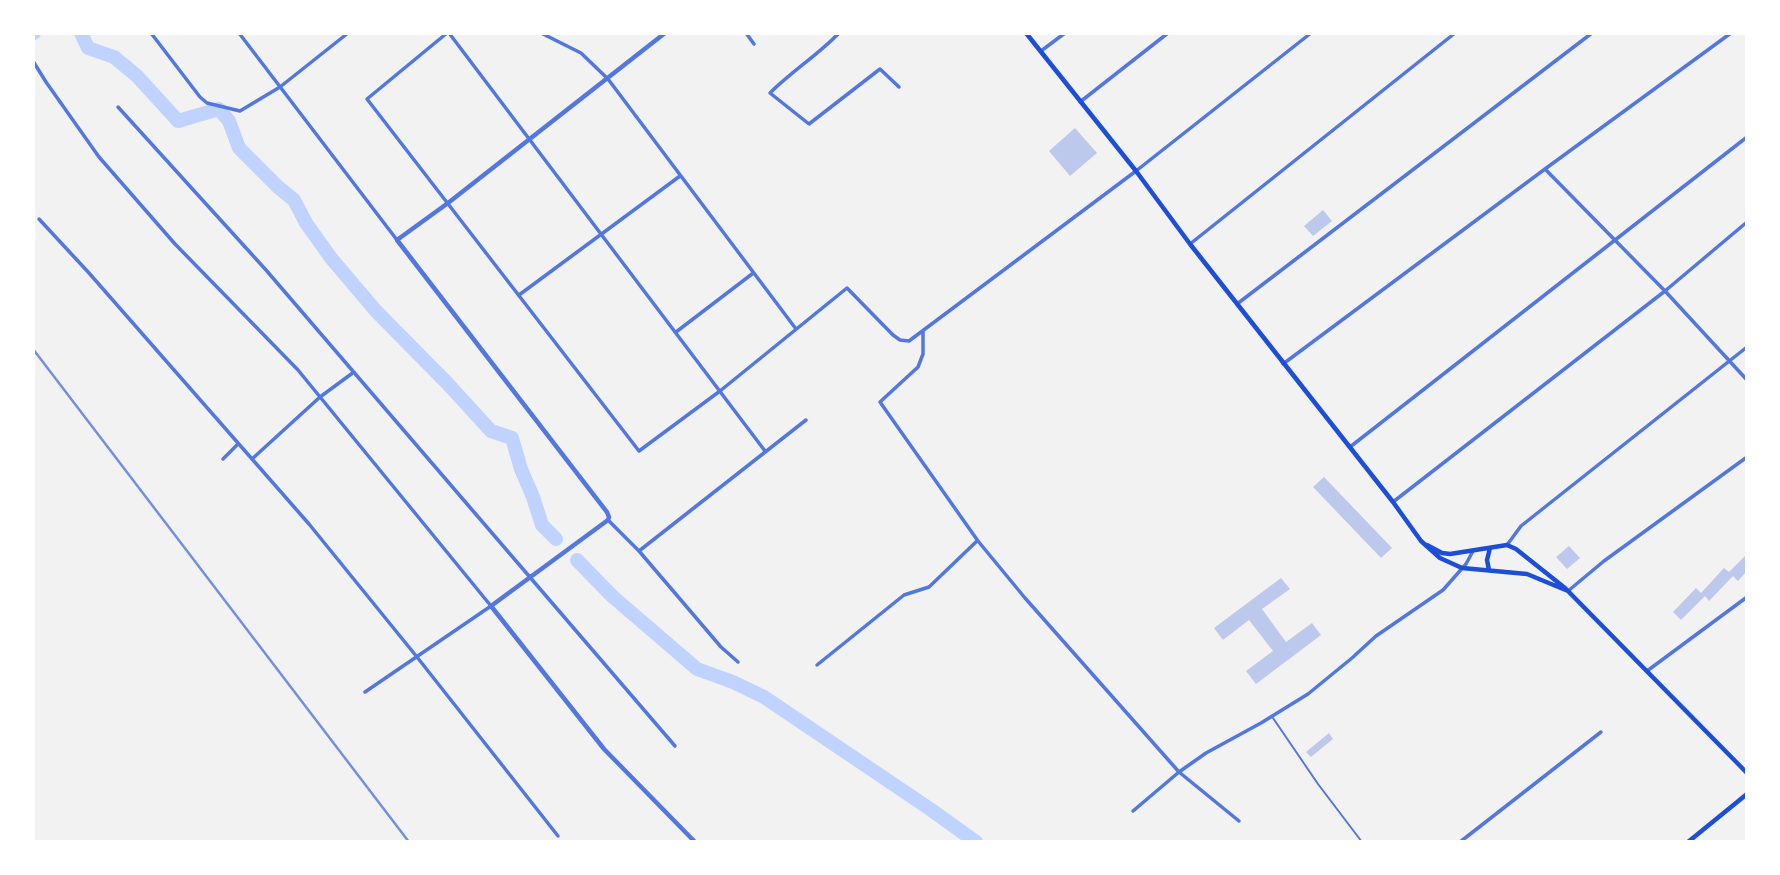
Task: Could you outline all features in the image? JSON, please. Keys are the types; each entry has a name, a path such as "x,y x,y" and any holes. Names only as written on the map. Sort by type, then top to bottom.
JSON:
{"main road":[{"path":"1026,33 1136,171 1421,541 1440,558 1462,568 1527,574 1568,591"},
{"path":"1421,541 1442,553 1450,554 1507,545 1516,549 1568,591 1747,773"},
{"path":"1489,570 1487,559 1491,547"},
{"path":"1527,574 1532,569 1532,562"},
{"path":"1688,842 1747,794"}],"street":[{"path":"151,33 200,97 207,103 240,111 280,87 348,33"},
{"path":"239,33 607,512 608,520 738,662"},
{"path":"765,451 720,391 676,332 530,139 448,33 366,99 639,451 720,391 847,288 893,335 900,340 909,341 1136,171 1311,33"},
{"path":"541,33 581,53 608,79 796,329"},
{"path":"746,33 754,44"},
{"path":"1040,52 1065,33"},
{"path":"1080,102 1168,33"},
{"path":"1190,244 1455,33"},
{"path":"1237,304 1592,33"},
{"path":"1283,364 1731,33"},
{"path":"397,240 663,34"},
{"path":"838,34 770,93 809,124 880,69 899,87"},
{"path":"33,61 99,157 175,244 298,370 604,748 695,842"},
{"path":"118,107 257,260 675,746"},
{"path":"1350,447 1747,137"},
{"path":"1545,169 1665,291 1747,380"},
{"path":"519,295 680,176"},
{"path":"39,219 309,524 558,836"},
{"path":"1393,502 1665,291 1747,222"},
{"path":"676,332 753,273"},
{"path":"923,331 923,354 918,367 880,402 978,541 1025,598 1179,772 1239,821"},
{"path":"1507,545 1521,526 1747,347"},
{"path":"252,459 320,397 354,372"},
{"path":"639,551 806,420"},
{"path":"223,459 238,444"},
{"path":"1568,591 1604,561 1747,457"},
{"path":"365,692 491,607 608,520"},
{"path":"817,665 904,595 929,587 978,541"},
{"path":"1133,811 1206,753 1308,694 1376,636 1443,590 1470,559 1473,551"},
{"path":"1647,671 1747,597"},
{"path":"1460,842 1601,732"}],"lane":[{"path":"1272,717 1362,842"}],"building":[{"path":"1075,128 1097,153 1070,176 1049,151"},
{"path":"1323,210 1332,221 1313,236 1304,226"},
{"path":"1324,477 1392,548 1381,558 1313,487"},
{"path":"1569,546 1580,558 1567,569 1556,557"},
{"path":"1747,554 1747,571 1738,581 1733,576 1709,601 1705,596 1681,620 1673,612 1696,588 1701,593 1724,568 1729,572"},
{"path":"1281,578 1290,589 1262,609 1286,642 1312,623 1321,635 1256,684 1246,671 1273,651 1249,620 1223,640 1214,628"},
{"path":"1329,733 1333,739 1311,757 1306,752"}],"waterway":[{"path":"81,33 88,48 114,57 137,76 178,121 219,109 229,121 239,148 294,200 306,223 331,258 376,311 491,431 512,438 542,525 556,539"},
{"path":"577,560 612,596 697,669 764,697 976,842"}],"railway":[{"path":"33,349 409,842"}]}
